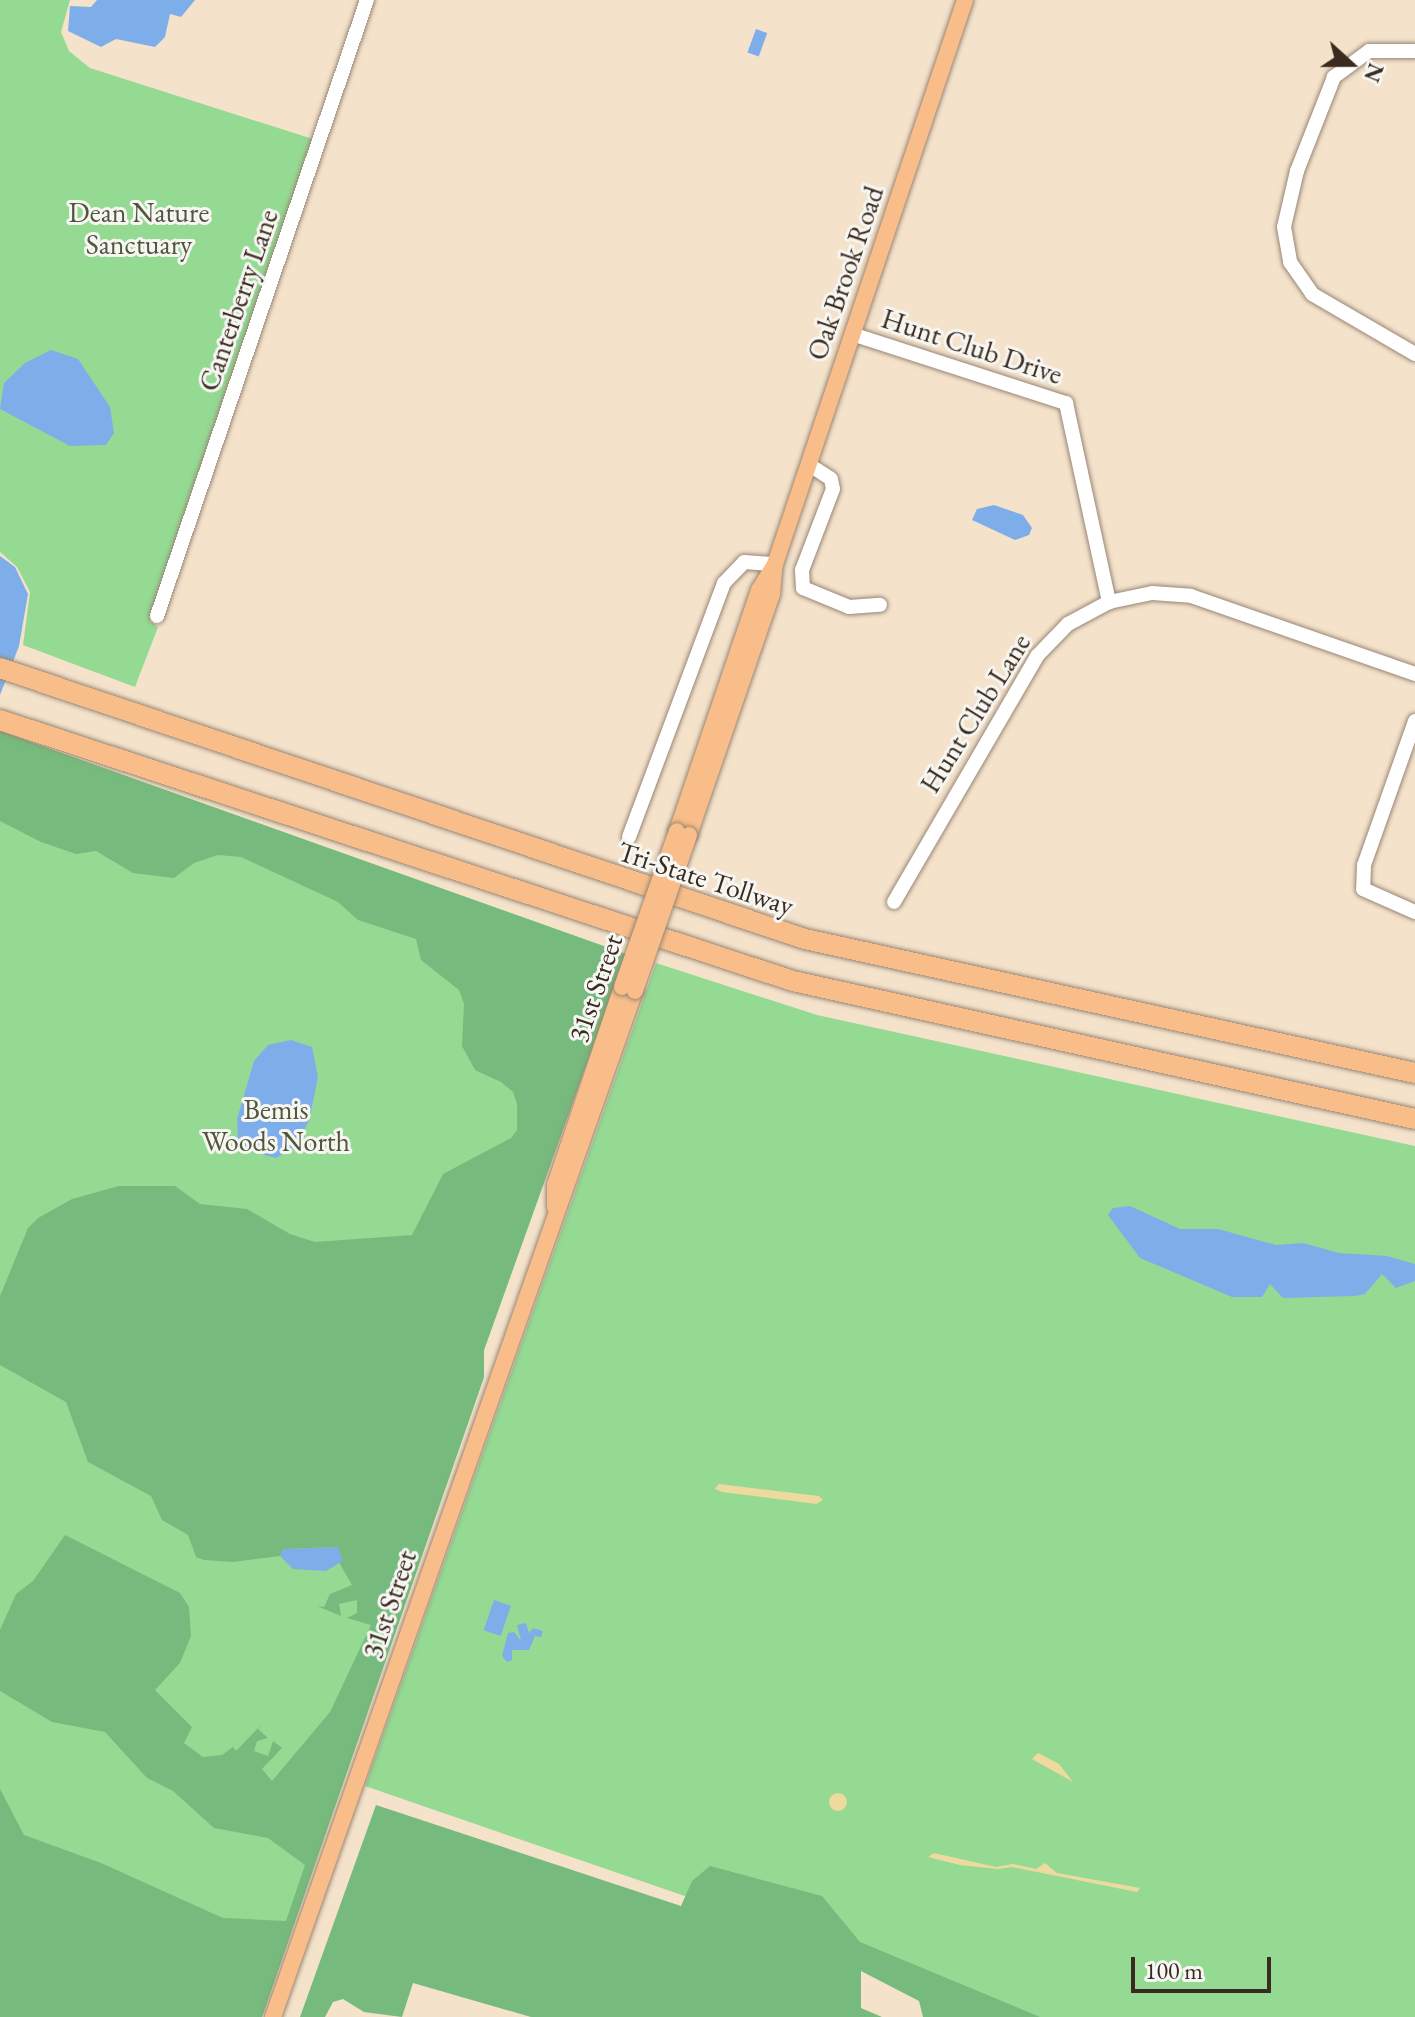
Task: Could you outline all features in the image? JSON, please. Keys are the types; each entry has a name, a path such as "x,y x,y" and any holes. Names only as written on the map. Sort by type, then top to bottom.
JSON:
{"highway":[{"name":"Tri-State Tollway","path":"0,668 805,939 1415,1073"},
{"path":"5,722 793,981 1415,1119"}],"main road":[{"name":"Oak Brook Road","path":"683,833 772,594 775,564 965,0"},
{"name":"31st Street","path":"273,2017 555,1209 567,1190 629,989 683,833"}],"street":[{"name":"Canterberry Lane","path":"157,616 367,0"},
{"path":"1415,51 1369,51 1334,77 1297,171 1284,227 1290,262 1312,294 1415,354"},
{"name":"Hunt Club Drive","path":"852,334 1066,403 1109,602"},
{"path":"808,464 831,479 833,489 802,570 803,588 849,607 880,605"},
{"path":"629,837 724,583 744,562 775,564"},
{"name":"Hunt Club Lane","path":"894,902 1037,656 1068,624 1109,602 1152,593 1191,596 1415,674"},
{"path":"1415,721 1364,865 1363,889 1415,912"}],"green space":[{"name":"Dean Nature Sanctuary","path":"0,0 70,0 61,32 69,51 90,68 316,140 150,621 158,627 135,687 23,645 30,592 17,567 0,552"},
{"name":"Bemis Woods North","path":"0,731 626,954 484,1350 484,1377 262,2017 0,2017"},
{"path":"0,731 626,954 484,1350 484,1377 262,2017 0,2017 0,1789 24,1835 101,1863 223,1918 286,1921 305,1865 268,1838 214,1828 173,1791 147,1778 105,1732 52,1722 0,1691 0,1630 16,1594 33,1581 65,1535 180,1593 189,1607 191,1636 180,1663 155,1690 192,1727 184,1743 203,1757 222,1755 233,1747 236,1751 262,1724 258,1729 268,1738 257,1741 254,1751 268,1756 273,1741 282,1748 262,1769 272,1781 330,1712 371,1625 347,1618 357,1613 357,1600 339,1604 341,1616 317,1606 324,1607 330,1594 352,1585 340,1564 338,1547 284,1549 280,1556 233,1562 204,1560 196,1557 188,1535 162,1520 151,1496 88,1462 66,1402 0,1365 0,1296 28,1228 38,1218 72,1199 119,1186 175,1186 200,1204 247,1209 290,1234 315,1242 412,1235 443,1174 511,1138 517,1130 517,1104 513,1092 501,1082 475,1070 462,1046 464,1004 459,990 421,960 416,939 358,920 338,902 241,857 218,855 194,863 174,878 133,873 96,851 76,854 41,842 0,821"},
{"path":"656,963 817,1015 1415,1146 1415,2017 1036,2017 365,1786"},
{"path":"376,1805 681,1906 692,1881 710,1866 822,1896 860,1942 1040,2017 923,2017 919,2001 861,1971 861,2008 882,2017 531,2017 413,1983 402,2017 364,2012 343,1999 333,2002 325,2017 300,2017"}],"sand":[{"path":"719,1484 819,1496 823,1500 816,1504 722,1492 715,1489"},
{"path":"1038,1753 1059,1764 1073,1782 1032,1759"},
{"path":"838,1793 847,1802 838,1811 829,1802"},
{"path":"934,1853 996,1867 1013,1864 1036,1869 1045,1863 1057,1873 1140,1888 1137,1892 1012,1867 998,1869 960,1865 928,1857"}],"water":[{"path":"97,0 195,0 181,17 170,14 165,37 155,47 116,39 101,47 68,31 70,6 91,7"},
{"path":"756,29 767,33 759,57 747,52"},
{"path":"51,350 78,359 110,407 114,433 106,445 70,446 0,409 4,383 25,363"},
{"path":"994,505 1023,515 1032,528 1029,535 1015,540 972,520 977,509"},
{"path":"0,556 15,567 28,594 19,646 0,695"},
{"path":"291,1040 312,1047 318,1077 309,1121 294,1147 276,1158 252,1152 238,1140 237,1119 254,1061 268,1045"},
{"path":"1130,1206 1180,1229 1218,1229 1276,1245 1303,1243 1339,1253 1387,1256 1415,1264 1415,1281 1396,1288 1382,1274 1365,1294 1355,1296 1283,1298 1270,1284 1262,1297 1232,1297 1140,1258 1108,1215 1113,1208"},
{"path":"338,1547 343,1561 326,1571 293,1569 280,1556 284,1549"},
{"path":"494,1600 511,1606 501,1636 484,1630"},
{"path":"526,1623 529,1633 533,1628 543,1631 541,1637 535,1636 529,1650 512,1650 512,1660 507,1662 502,1656 508,1633 514,1632 521,1641 517,1625"}]}
